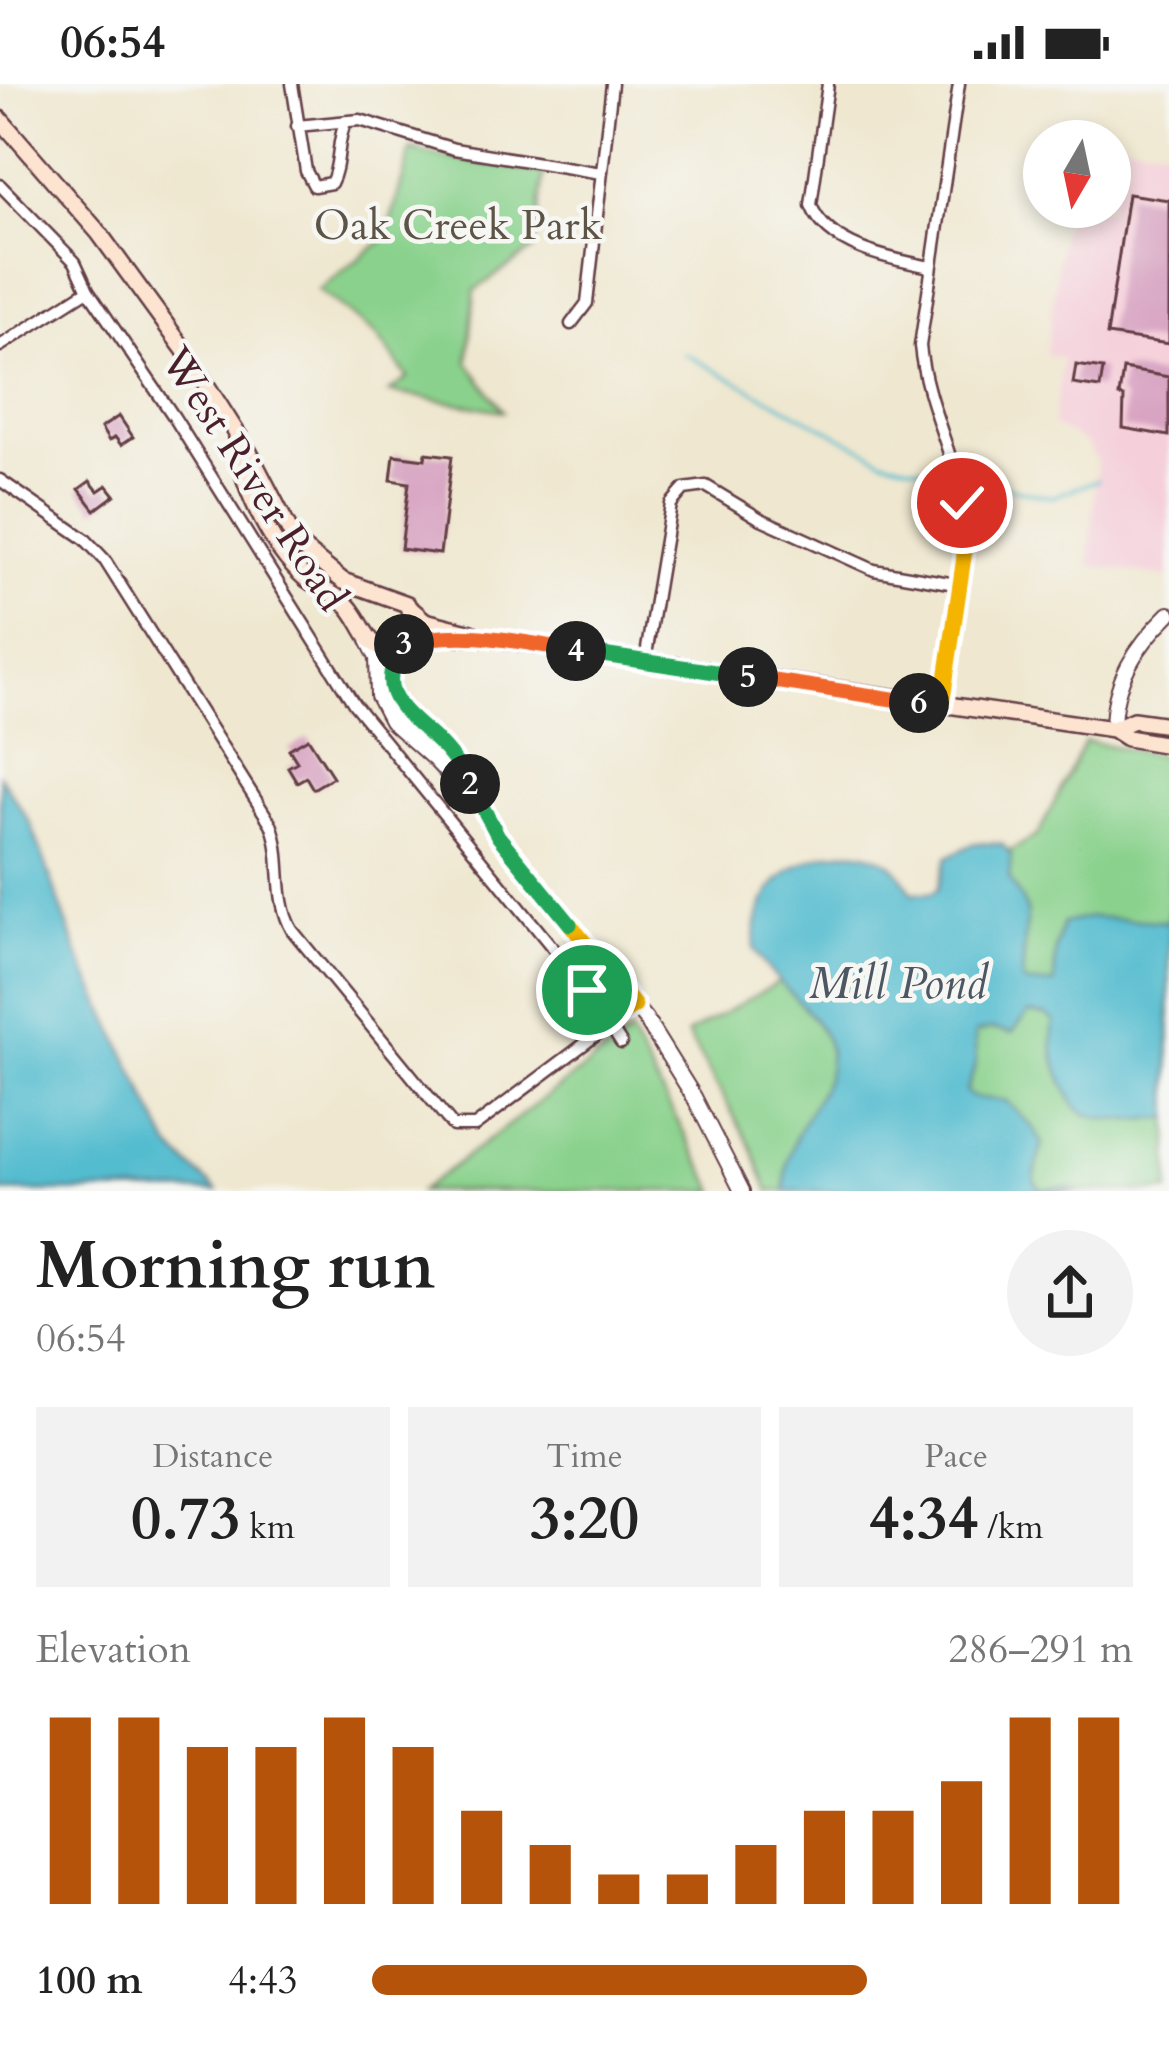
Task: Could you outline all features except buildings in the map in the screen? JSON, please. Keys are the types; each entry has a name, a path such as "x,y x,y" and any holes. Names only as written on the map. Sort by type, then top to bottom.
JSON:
{"main road":[{"name":"West River Road","path":"0,118 128,270 201,375 249,452 286,528 309,557 343,581 386,596"},
{"name":"West River Road","path":"237,435 236,449 274,540 300,573 345,602 365,632"},
{"path":"480,637 440,637 386,648 365,632 368,606 386,596 401,600 424,621 480,637 1113,729 1127,738 1169,745"},
{"path":"403,644 413,632 411,609"},
{"path":"1113,729 1133,720 1169,725"}],"street":[{"path":"292,84 309,181 322,187 335,177 338,139 346,121"},
{"path":"571,324 587,303 612,84"},
{"path":"828,84 811,205 817,221 831,234 889,258 931,267"},
{"path":"942,706 966,541 962,503 921,359 958,84"},
{"path":"297,126 346,121 375,124 454,149 602,173"},
{"name":"West River Road","path":"0,185 62,245 354,704 610,1022 621,1042"},
{"path":"0,346 88,290"},
{"path":"0,480 85,539 104,559 271,824 277,839 281,903 292,930 444,1118 463,1128 475,1126 635,1006"},
{"path":"645,661 670,508 675,494 684,488 706,486 759,518 864,566 961,585"},
{"path":"1113,729 1116,694 1125,671 1142,642 1169,614"},
{"name":"West River Road","path":"365,632 377,658 378,696 391,721 482,810"},
{"name":"West River Road","path":"403,644 391,676 398,706 458,765 515,860 635,1006 694,1097 742,1191"}],"shaded area":[{"path":"1131,143 1169,149 1169,577 1089,565 1097,462 1087,444 1053,425 1063,358 1046,355 1062,228 1131,228"}],"green space":[{"name":"Oak Creek Park","path":"411,149 544,173 534,249 475,290 468,362 503,411 389,392 408,378 377,335 318,290 386,238"},
{"path":"1085,741 1169,757 1169,1191 769,1191 750,1144 687,1034 1038,835"},
{"path":"630,1034 716,1191 420,1191"}],"water":[{"path":"0,776 31,824 79,957 170,1147 217,1191 0,1191"},
{"name":"Mill Pond","path":"975,843 1002,844 1011,855 1009,878 1027,910 1022,980 1027,984 1054,984 1063,923 1092,917 1169,922 1169,1119 1106,1119 1083,1112 1071,1100 1056,1064 1054,1021 1028,1013 1012,1033 992,1029 975,1033 976,1064 966,1092 1006,1101 1034,1129 1042,1143 1034,1180 1039,1188 1077,1191 785,1191 792,1148 827,1076 829,1051 810,1015 754,949 765,899 792,870 841,852 874,856 896,869 912,893 931,893 938,889 947,857"}],"waterway":[{"path":"685,354 883,459 941,472"},
{"path":"965,478 1052,497 1098,480"}],"route":[{"path":"587,990 610,1022 635,1006 515,860 458,765 398,706 391,676 402,645 429,638 480,637 942,706 966,541 962,503"}]}
